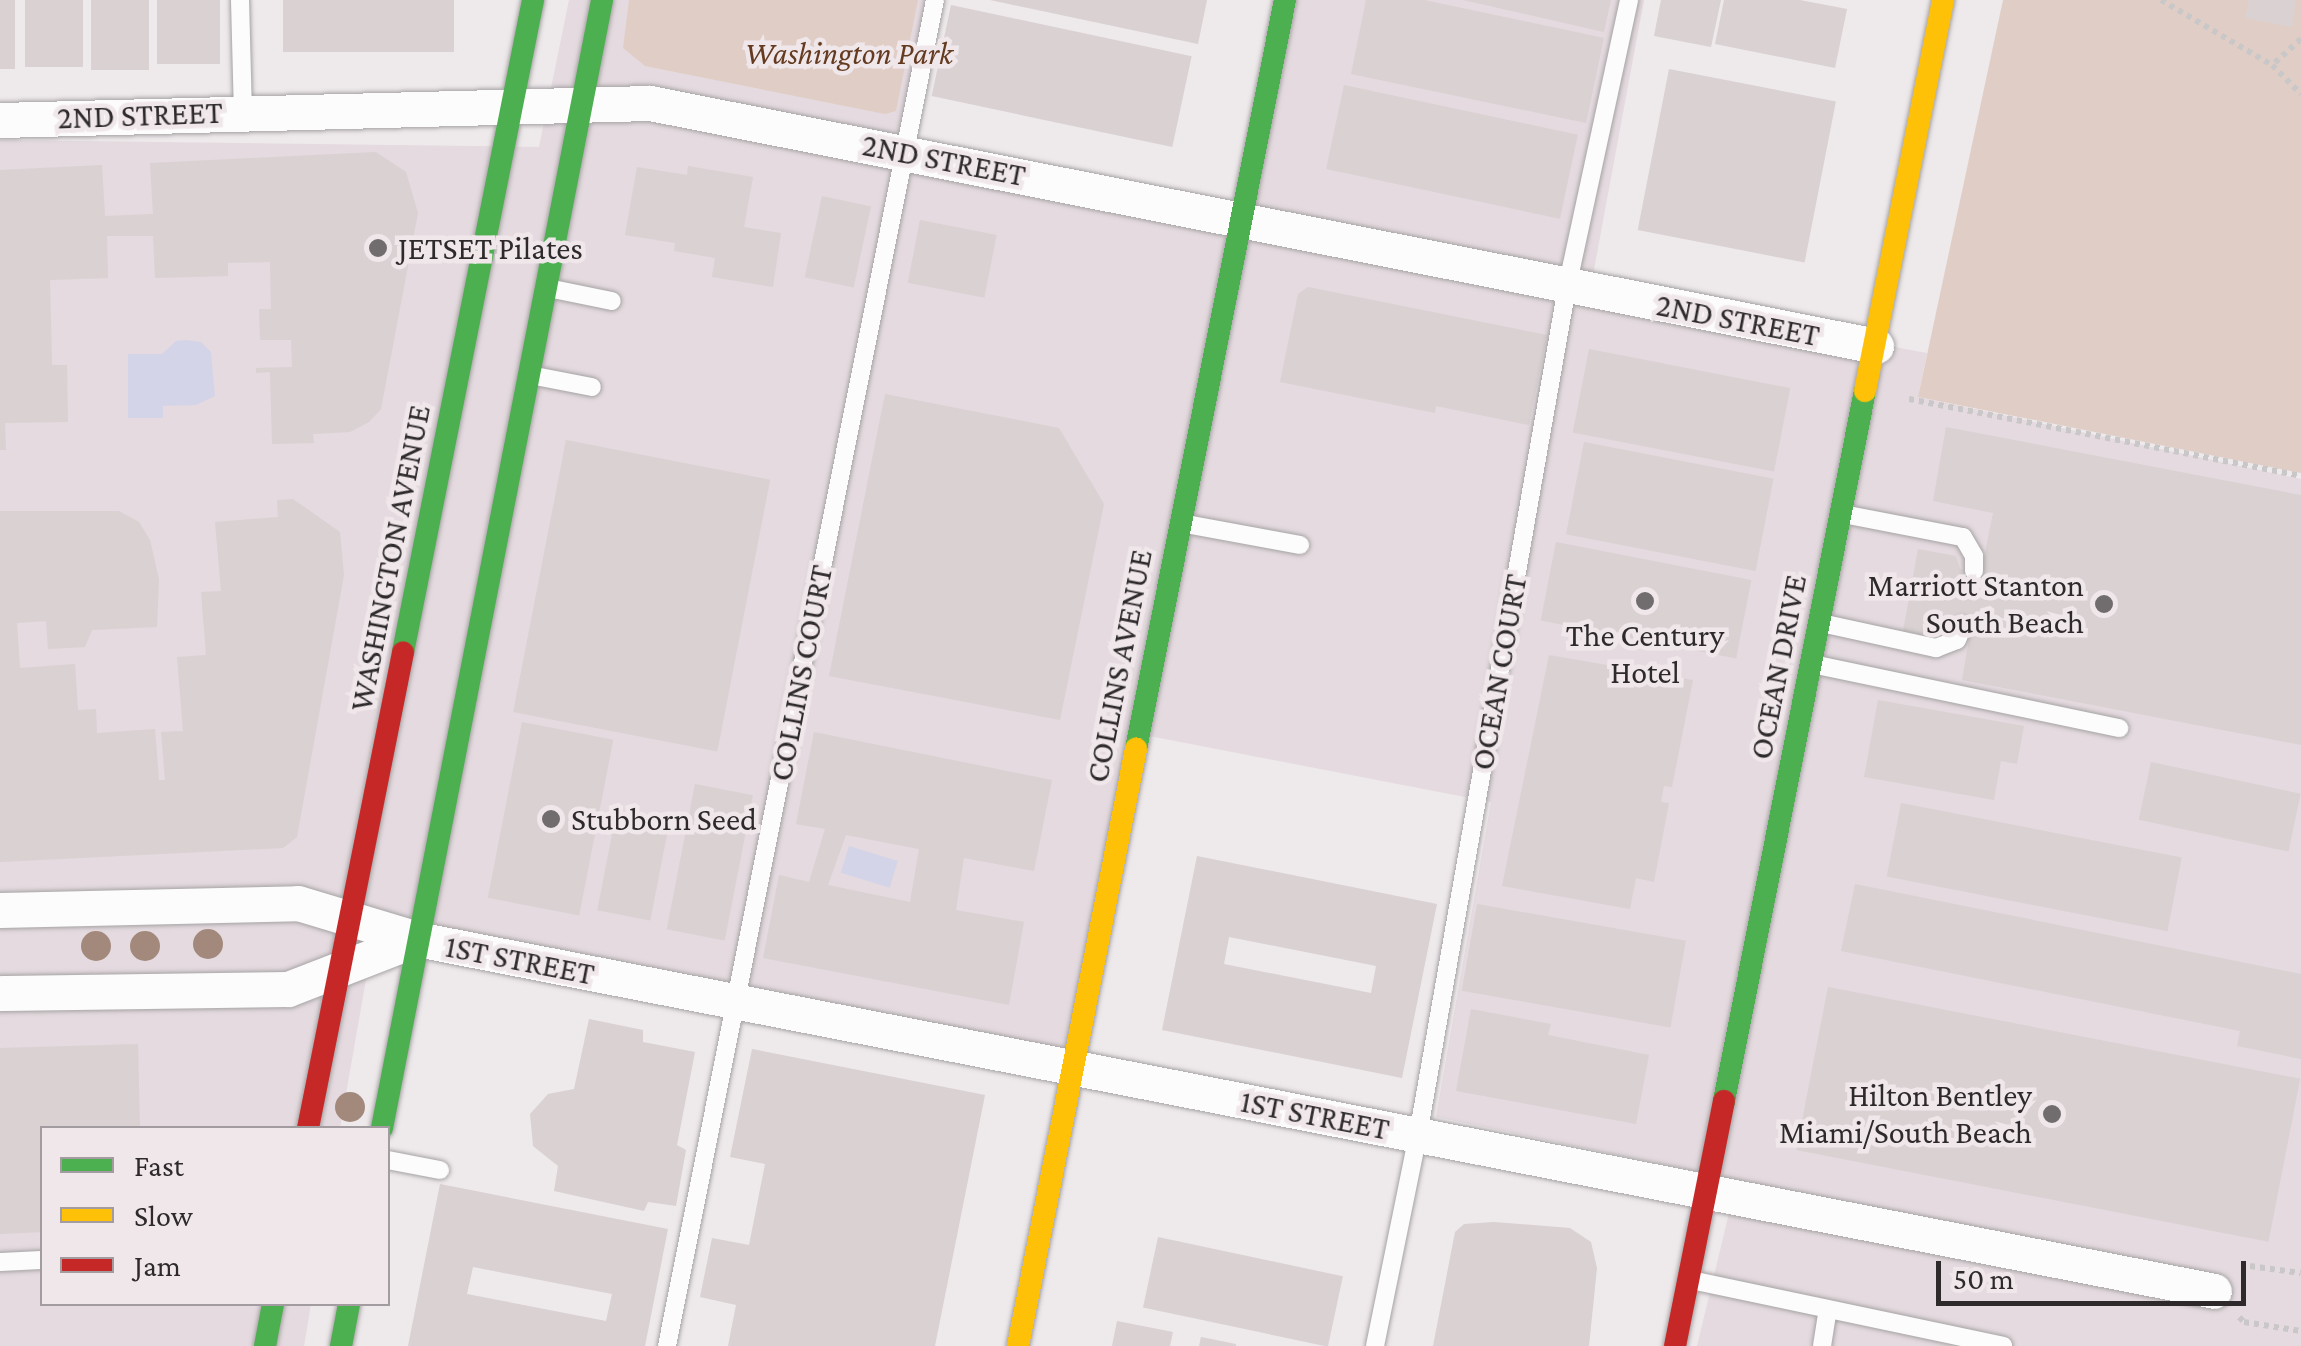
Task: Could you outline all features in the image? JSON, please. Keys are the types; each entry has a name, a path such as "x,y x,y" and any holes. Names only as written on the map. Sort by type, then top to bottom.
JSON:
{"street":[{"name":"WASHINGTON AVENUE","path":"308,1126 533,0"},
{"path":"382,1126 602,0"},
{"name":"COLLINS AVENUE","path":"1018,1346 1285,0"},
{"name":"OCEAN DRIVE","path":"1674,1346 1943,0"},
{"name":"2ND STREET","path":"0,120 650,103 1876,346"},
{"name":"1ST STREET","path":"0,910 298,903 417,939 2214,1290"},
{"name":"1ST STREET","path":"0,993 288,988 417,939"},
{"path":"265,1346 273,1306"},
{"path":"341,1346 349,1306"}],"lane":[{"path":"240,0 243,112"},
{"name":"COLLINS COURT","path":"667,1346 935,0"},
{"name":"OCEAN COURT","path":"1375,1346 1418,1136 1568,287 1629,0"},
{"path":"546,288 612,301"},
{"path":"529,375 592,387"},
{"path":"1842,514 1963,537 1974,556 1974,572"},
{"path":"1180,523 1300,544"},
{"path":"1820,623 1936,648 1957,640 1963,626"},
{"path":"1812,664 2119,728"},
{"path":"390,1160 440,1170"},
{"path":"0,1262 40,1260"},
{"path":"1688,1280 2003,1346"},
{"path":"1822,1346 1828,1309"}],"path":[{"path":"2161,0 2272,65 2301,94"},
{"path":"2272,65 2301,40"},
{"path":"1893,396 2301,476"},
{"path":"2250,1266 2301,1273"},
{"path":"2214,1290 2244,1322 2301,1331"}],"shaded area":[{"path":"569,0 935,0 905,152 1240,219 1285,0 1644,0 1590,291 1927,353 1918,397 2301,479 2301,1346 1697,1346 1737,1180 1436,1117 1491,802 1139,734 1072,1066 374,934 340,1126 40,1126 40,1306 311,1306 304,1346 0,1346 0,140 539,147"}],"green space":[{"name":"Washington Park","path":"629,0 918,0 896,111 885,114 645,66 623,48"},
{"path":"2003,0 2301,0 2301,473 1918,397"}],"water":[{"path":"176,341 201,342 211,352 215,396 196,405 163,406 163,418 128,418 128,354 162,354"},
{"path":"849,846 898,861 890,888 841,873"}],"building":[{"path":"0,0 15,0 15,69 0,69"},
{"path":"25,0 83,0 83,67 25,67"},
{"path":"91,0 149,0 149,70 91,70"},
{"path":"157,0 220,0 220,64 157,64"},
{"path":"283,0 454,0 454,52 283,52"},
{"path":"990,0 1207,0 1198,44"},
{"path":"1366,0 1424,0 1604,38 1586,123 1351,74"},
{"path":"1463,0 1611,0 1604,32"},
{"path":"1661,0 1721,0 1711,47 1654,36"},
{"path":"1724,0 1800,0 1847,9 1835,68 1715,44"},
{"path":"2249,0 2296,0 2292,27 2245,18"},
{"path":"951,5 1192,56 1172,147 932,96"},
{"path":"1669,69 1836,101 1805,262 1638,230"},
{"path":"1344,85 1578,135 1560,219 1326,169"},
{"path":"376,152 406,172 418,213 381,409 369,422 350,432 313,434 314,443 272,444 270,372 256,373 256,368 292,367 291,340 260,340 259,309 271,309 270,262 228,263 228,276 155,278 153,236 107,236 108,278 50,280 52,365 67,365 68,422 5,423 6,450 0,450 0,170 102,165 105,216 153,214 150,163"},
{"path":"688,166 753,177 744,227 781,233 773,287 712,277 715,258 674,251 675,243 625,235 637,167 687,175"},
{"path":"822,196 871,206 854,288 805,277"},
{"path":"920,220 997,235 984,298 908,283"},
{"path":"1308,287 1547,335 1529,425 1436,406 1435,413 1280,382 1298,294"},
{"path":"1589,349 1790,388 1774,472 1573,432"},
{"path":"885,394 1059,428 1104,504 1060,720 829,676"},
{"name":"Marriott Stanton South Beach","path":"1946,427 2301,495 2301,745 1962,680 1971,627 1949,623 1948,633 1939,638 1903,631 1918,549 1956,556 1960,569 1981,573 1993,513 1933,501"},
{"path":"566,440 770,480 717,752 513,712"},
{"path":"1584,442 1773,479 1756,571 1566,534"},
{"path":"293,499 340,532 344,575 297,837 283,848 0,862 0,511 119,511 139,522 150,540 159,579 157,627 92,630 85,647 48,649 46,621 17,623 20,668 75,664 78,710 96,709 97,733 155,729 159,780 165,780 161,732 183,731 177,657 206,655 201,592 221,591 215,522 278,517 277,500"},
{"name":"The Century Hotel","path":"1556,542 1751,580 1736,659 1541,621"},
{"path":"1549,655 1693,680 1672,787 1664,786 1661,802 1669,803 1654,882 1636,878 1630,909 1502,886"},
{"path":"1878,700 2024,726 2017,764 2001,761 1994,800 1864,777"},
{"name":"Stubborn Seed","path":"522,722 613,740 579,915 488,898"},
{"path":"814,732 1052,780 1034,871 964,858 956,910 1024,922 1009,1005 763,958 779,875 809,882 825,829 796,824","holes":["846,835 919,849 910,902 828,885"]},
{"path":"2151,762 2301,794 2288,852 2139,820"},
{"path":"695,784 753,795 725,941 667,929"},
{"path":"1901,803 2182,858 2167,931 1887,877"},
{"path":"615,819 668,829 650,921 597,910"},
{"path":"1197,856 1437,904 1402,1078 1162,1030","holes":["1229,937 1376,966 1371,993 1224,964"]},
{"path":"1855,884 2301,974 2301,1059 2237,1046 2240,1031 1841,951"},
{"path":"1477,904 1686,941 1670,1027 1462,991"},
{"name":"Hilton Bentley Miami/South Beach","path":"1828,987 2300,1079 2268,1242 1796,1150"},
{"path":"1471,1009 1551,1024 1548,1035 1649,1055 1636,1124 1456,1091"},
{"path":"589,1019 643,1030 643,1042 695,1052 677,1145 686,1150 676,1206 648,1202 644,1211 554,1191 558,1166 533,1146 530,1114 548,1094 574,1089"},
{"path":"138,1044 140,1126 40,1126 40,1232 0,1234 0,1048"},
{"path":"752,1049 985,1095 935,1346 728,1346 736,1305 700,1297 712,1238 749,1245 765,1164 730,1157"},
{"path":"440,1184 668,1229 645,1346 408,1346","holes":["473,1267 612,1294 606,1321 467,1294"]},
{"path":"1494,1222 1570,1228 1591,1242 1597,1268 1589,1346 1433,1346 1455,1232 1464,1224"},
{"path":"1158,1237 1343,1276 1328,1346 1143,1307"},
{"path":"1117,1321 1173,1332 1170,1346 1112,1346"},
{"path":"1201,1337 1236,1344 1236,1346 1199,1346"}],"traffic: fast":[{"path":"403,652 533,0"},
{"path":"382,1126 602,0"},
{"path":"1136,749 1285,0"},
{"path":"1724,1101 1865,391"},
{"path":"265,1346 273,1306"},
{"path":"341,1346 349,1306"}],"traffic: slow":[{"path":"1865,391 1943,0"},
{"path":"1018,1346 1136,749"}],"traffic: jam":[{"path":"308,1126 403,652"},
{"path":"1675,1346 1724,1101"}],"place":[{"name":"JETSET Pilates","path":"378,248"},
{"name":"The Century Hotel","path":"1645,601"},
{"name":"Marriott Stanton South Beach","path":"2104,604"},
{"name":"Stubborn Seed","path":"551,819"},
{"name":"Hilton Bentley Miami/South Beach","path":"2052,1114"}]}
